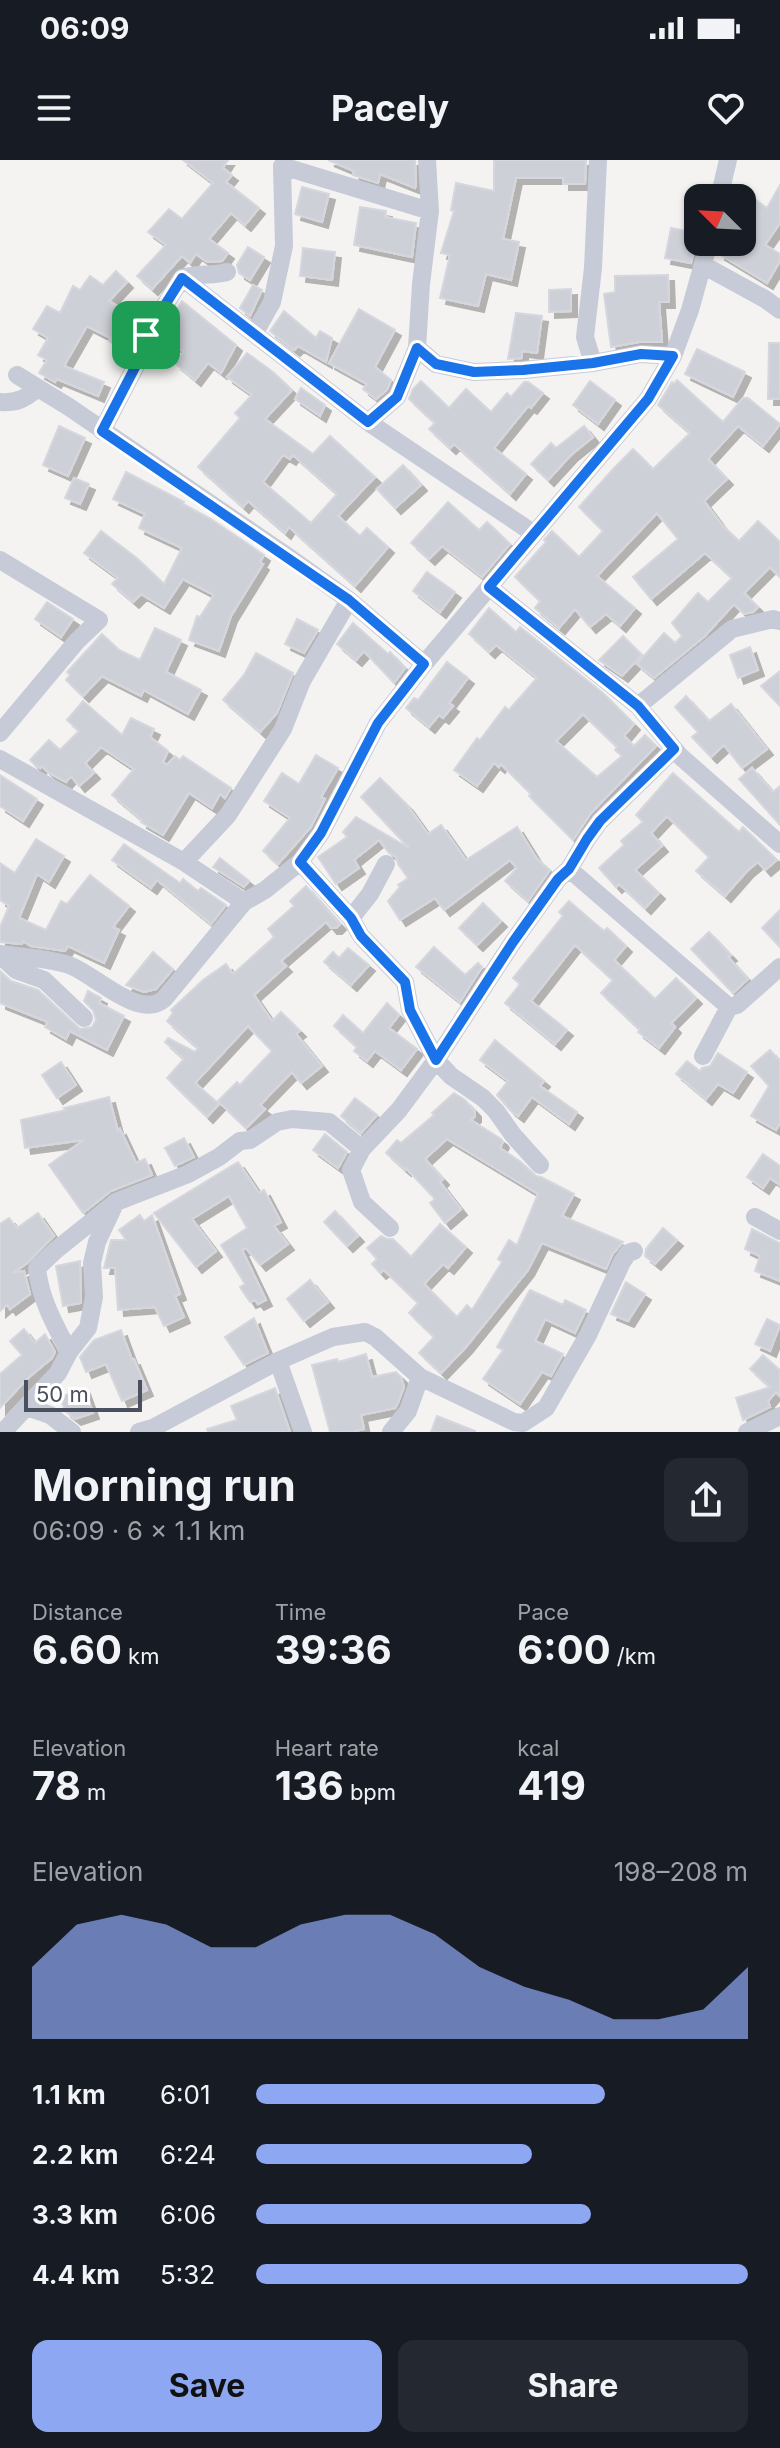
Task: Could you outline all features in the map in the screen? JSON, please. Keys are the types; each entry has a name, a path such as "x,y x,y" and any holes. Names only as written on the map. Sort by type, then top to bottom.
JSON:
{"street":[{"path":"368,422 397,397 417,348 430,211 427,160"},
{"path":"593,363 585,337 593,268 598,160"},
{"path":"722,184 728,160"},
{"path":"254,334 272,302 284,246 282,166 430,211"},
{"path":"0,955 70,965 123,996 146,1005 157,1005 244,902 265,890 300,862 321,833 378,723 533,533 648,399 673,356 705,256"},
{"path":"703,265 780,310"},
{"path":"102,431 143,352 146,335 182,278 227,272"},
{"path":"182,278 368,422 533,533"},
{"path":"417,348 436,364 474,372 593,363 641,354 673,356"},
{"path":"17,375 349,600 424,664"},
{"path":"0,402 25,399 38,388"},
{"path":"0,560 99,620 77,641 0,733"},
{"path":"489,587 638,706 674,749 780,844"},
{"path":"184,862 228,815 283,729 302,681 349,600"},
{"path":"638,706 732,629 778,624"},
{"path":"390,1228 362,1202 351,1170 362,1149 399,1110 436,1060 531,917 558,879 569,869 600,821 674,749"},
{"path":"0,759 184,862 244,902"},
{"path":"300,862 351,918 361,936 405,982 410,1010 436,1060 451,1076 496,1111 540,1165"},
{"path":"351,918 370,894 386,864"},
{"path":"569,869 729,1007"},
{"path":"0,955 16,970 44,980 84,1018"},
{"path":"703,1056 729,1007 737,1005 780,967"},
{"path":"69,1352 46,1309 37,1268 116,1202 188,1174 277,1122 292,1119 329,1122 362,1149"},
{"path":"3,1432 58,1373 69,1352 88,1328 94,1297 92,1263 97,1242 116,1202"},
{"path":"755,1217 780,1231"},
{"path":"139,1432 278,1361 333,1337 365,1332 375,1337 420,1377 514,1422 523,1423 546,1408 588,1335 622,1262 628,1253 634,1251"},
{"path":"278,1361 303,1432"},
{"path":"391,1432 408,1411 420,1377"},
{"path":"27,1407 50,1415 72,1432"},
{"path":"747,1432 780,1416"}],"building":[{"path":"183,160 228,160 223,168 232,175 226,182 259,208 245,225 231,213 209,239 228,253 222,261 207,262 196,254 190,263 182,256 152,289 137,276 166,245 148,232 169,209 182,219 213,183"},
{"path":"328,160 415,160 415,188 380,174 378,183 353,175 354,171"},
{"path":"494,160 586,160 585,184 563,184 563,178 516,178 503,239 519,242 511,280 486,274 478,306 440,298 450,255 441,253 454,211 451,210 456,183 494,191"},
{"path":"780,185 780,223 765,245 780,254 780,261 767,283 722,256 756,256 756,200 767,208"},
{"path":"302,187 329,194 322,222 295,214"},
{"path":"360,207 386,211 385,217 416,223 412,257 354,245"},
{"path":"671,228 684,230 684,256 693,256 691,263 665,258"},
{"path":"248,247 264,257 250,280 239,273 237,265"},
{"path":"303,248 335,252 332,280 300,276"},
{"path":"116,271 127,282 109,301 141,320 133,338 125,351 109,341 111,338 87,326 64,366 104,382 98,396 57,379 55,382 39,373 47,360 38,355 48,338 33,329 47,306 60,313 73,286 80,290 90,276 103,285"},
{"path":"668,275 669,302 659,302 662,342 611,347 604,294 615,292 615,276"},
{"path":"253,285 262,290 250,316 240,308"},
{"path":"571,289 571,311 549,312 549,290"},
{"path":"182,301 236,345 221,373 208,363 195,380 175,363 184,352 160,335"},
{"path":"359,309 395,330 375,367 391,380 387,390 376,399 363,389 367,384 329,363"},
{"path":"284,311 316,338 320,331 332,338 326,362 298,346 294,350 270,331"},
{"path":"516,313 542,316 537,353 522,351 522,358 508,359"},
{"path":"769,343 780,343 780,399 768,399"},
{"path":"697,349 745,372 733,397 685,374"},
{"path":"247,353 292,390 265,419 313,454 330,436 375,477 338,516 360,536 367,528 388,547 355,586 289,527 285,533 248,501 243,507 198,467 240,418 235,413 252,395 227,377","holes":["283,455 290,459 293,455 337,494 311,523 263,482"]},
{"path":"677,380 723,422 743,398 748,398 780,424 763,446 738,426 708,459 727,479 704,501 739,541 758,521 780,542 780,577 770,567 744,593 758,607 753,612 744,614 734,604 705,636 654,678 637,664 664,633 675,643 682,636 672,623 698,593 708,602 732,578 705,553 651,599 633,577 678,539 657,513 597,576 635,608 620,626 606,614 590,627 575,609 559,628 535,608 540,601 515,577 552,531 579,557 603,531 579,507 633,449 653,469 690,433 658,405 672,382 674,384"},
{"path":"421,381 449,408 466,389 491,412 507,393 511,397 524,382 543,393 531,408 528,406 494,448 526,474 510,494 454,444 450,448 429,429 435,423 409,399"},
{"path":"590,381 615,400 598,424 573,405"},
{"path":"301,388 325,405 320,416 295,399"},
{"path":"59,426 85,438 68,476 43,465"},
{"path":"584,426 593,437 548,480 531,464 551,443 556,448"},
{"path":"403,465 421,485 395,508 377,489"},
{"path":"126,472 184,502 264,555 260,562 263,564 231,616 219,651 189,640 197,616 200,617 214,595 183,579 164,608 141,594 133,602 112,584 118,578 84,553 101,531 164,584 182,548 139,528 145,514 113,499"},
{"path":"74,478 89,484 80,504 65,498"},
{"path":"448,502 479,530 487,522 510,544 482,577 442,546 429,559 411,543"},
{"path":"427,572 455,592 440,612 413,591"},
{"path":"47,602 73,619 61,637 35,619"},
{"path":"489,608 516,632 520,627 603,693 634,724 624,736 634,746 645,735 656,746 591,813 573,840 501,764 499,767 494,763 477,786 454,770 477,738 480,740 505,707 509,710 537,678 496,645 489,652 469,634","holes":["583,714 617,747 615,750 622,756 597,777 556,741"]},
{"path":"297,619 318,630 304,653 285,644"},
{"path":"353,623 405,668 394,683 364,651 356,660 337,644"},
{"path":"155,628 181,640 166,672 201,690 188,714 144,690 141,696 102,676 83,696 66,680 70,675 67,672 102,634 119,650 140,660"},
{"path":"623,636 642,655 622,676 599,660"},
{"path":"750,647 758,670 738,678 730,655"},
{"path":"256,653 293,673 277,713 260,732 223,700 244,675"},
{"path":"447,662 468,678 449,703 453,706 443,718 439,715 429,727 406,708 414,698 418,700"},
{"path":"780,671 780,706 761,686"},
{"path":"686,696 709,721 731,704 767,749 742,768 724,745 711,757 692,737 698,732 675,707"},
{"path":"83,701 122,735 131,718 154,729 150,737 168,751 163,762 167,765 175,756 180,760 183,756 231,788 225,798 220,794 212,808 189,793 163,835 141,822 112,795 134,769 101,747 85,763 94,773 79,786 71,776 66,782 42,766 35,765 30,760 49,740 60,750 79,731 67,720"},
{"path":"316,755 338,768 321,797 325,799 311,827 278,864 263,851 290,818 264,801 282,773 299,784"},
{"path":"752,768 773,792 780,786 780,825 739,779"},
{"path":"673,773 739,832 743,827 777,860 765,870 758,862 725,896 696,871 709,857 667,816 651,833 662,846 635,870 659,893 645,908 619,884 616,887 599,868 624,845 621,841 643,822 636,815"},
{"path":"0,775 37,799 23,821 0,806"},
{"path":"380,778 407,805 428,834 441,825 466,860 517,827 537,859 550,870 528,901 505,881 517,868 510,860 444,910 435,898 400,920 388,901 400,887 398,885 408,878 396,857 379,840 354,860 359,868 336,884 318,857 347,837 343,832 356,817 409,848 361,797"},
{"path":"36,839 64,856 49,882 37,874 19,918 46,930 61,901 67,904 90,875 129,906 113,927 119,930 104,963 68,946 65,951 31,946 23,941 22,944 0,942 0,927 9,906 0,900 0,863 15,873"},
{"path":"124,844 180,883 183,879 198,891 201,888 226,905 211,924 157,880 151,888 112,860"},
{"path":"220,858 249,881 244,887 213,867"},
{"path":"306,886 340,924 331,928 326,922 281,961 286,966 254,995 272,1021 281,1012 300,1031 296,1034 322,1066 301,1083 292,1072 260,1105 265,1109 246,1128 218,1101 237,1082 240,1085 272,1051 248,1026 195,1083 219,1104 207,1117 167,1078 184,1059 165,1042 168,1038 195,1052 198,1048 167,1021 173,1013 171,1010 203,980 226,964 233,974 274,937 268,929 294,906 290,901"},
{"path":"569,901 626,946 614,960 655,999 676,978 696,998 671,1023 675,1027 659,1048 638,1032 640,1030 601,993 613,980 575,945 531,1001 567,1030 555,1044 505,1003 520,984 513,978 563,916 559,912"},
{"path":"483,903 501,921 477,945 459,928"},
{"path":"780,910 780,947 762,928"},
{"path":"709,932 748,979 733,993 691,949"},
{"path":"434,947 465,975 478,963 482,967 460,1002 416,967"},
{"path":"348,948 369,965 351,985 324,962 333,952 339,958"},
{"path":"153,952 173,969 156,989 144,992 126,985"},
{"path":"0,971 11,981 38,990 80,1029 92,1027 96,1020 93,1010 84,1001 88,991 101,998 99,1003 124,1016 107,1050 70,1031 66,1039 45,1027 48,1022 0,1003"},
{"path":"387,1003 399,1015 389,1028 417,1049 401,1070 375,1051 367,1061 354,1051 357,1047 334,1026 343,1015 363,1033"},
{"path":"495,1040 544,1081 540,1086 577,1112 569,1124 532,1097 518,1116 510,1110 497,1095 508,1081 480,1060"},
{"path":"770,1050 780,1061 780,1123 776,1130 751,1116 769,1086 751,1066"},
{"path":"718,1053 747,1072 733,1093 718,1084 706,1099 676,1074 687,1061 700,1071 710,1066"},
{"path":"61,1062 76,1085 57,1098 42,1075"},
{"path":"454,1093 475,1111 471,1120 501,1139 500,1148 536,1176 574,1194 562,1216 623,1242 606,1269 542,1243 528,1270 441,1373 419,1353 434,1337 409,1313 418,1303 384,1270 380,1273 372,1264 377,1259 367,1248 381,1236 393,1239 411,1257 440,1224 466,1247 448,1268 443,1264 424,1284 457,1317 467,1305 472,1310 502,1262 498,1259 509,1240 517,1245 538,1194 447,1139 425,1159 443,1179 440,1182 461,1209 445,1223 430,1203 435,1199 406,1168 386,1153 397,1140 401,1143 434,1115 432,1113"},
{"path":"109,1097 118,1131 120,1129 136,1163 145,1159 152,1175 111,1191 83,1213 49,1165 84,1140 25,1148 21,1120"},
{"path":"355,1098 377,1115 361,1133 341,1116"},
{"path":"325,1134 347,1152 338,1168 313,1150"},
{"path":"184,1138 194,1157 175,1166 165,1148"},
{"path":"763,1154 780,1166 780,1185 770,1178 763,1188 747,1177"},
{"path":"238,1162 259,1193 264,1190 281,1222 274,1226 288,1244 260,1265 246,1248 242,1250 266,1300 258,1304 255,1300 250,1302 240,1287 245,1284 221,1245 247,1228 229,1196 192,1219 216,1251 196,1267 154,1213"},
{"path":"335,1211 358,1236 347,1246 324,1222"},
{"path":"38,1213 54,1236 13,1273 24,1271 30,1294 10,1309 7,1305 0,1311 0,1224 9,1218 17,1228"},
{"path":"140,1215 144,1221 152,1215 180,1294 175,1296 184,1317 164,1326 155,1307 118,1310 115,1268 104,1268 111,1240 126,1240 119,1230"},
{"path":"663,1228 677,1240 655,1264 645,1256 646,1249"},
{"path":"752,1229 780,1243 780,1281 755,1271 760,1256 745,1249"},
{"path":"80,1261 81,1303 63,1306 56,1266"},
{"path":"310,1280 328,1302 304,1321 287,1299"},
{"path":"626,1282 645,1294 628,1321 611,1314"},
{"path":"530,1290 563,1305 565,1300 586,1310 575,1333 545,1319 535,1341 563,1354 551,1376 542,1372 520,1404 483,1379 503,1350 497,1347"},
{"path":"254,1318 268,1353 244,1365 225,1337"},
{"path":"767,1319 780,1325 770,1351 755,1344"},
{"path":"24,1329 35,1343 45,1334 55,1352 0,1408 0,1374 22,1355 10,1341"},
{"path":"121,1330 147,1390 122,1401 106,1364 86,1372 80,1357 94,1340"},
{"path":"366,1354 372,1377 396,1372 401,1377 404,1387 397,1405 361,1415 364,1429 330,1432 312,1365"},
{"path":"763,1355 780,1370 780,1396 776,1392 768,1401 770,1407 743,1420 736,1398 770,1387 750,1369"},
{"path":"84,1388 93,1413 75,1419 65,1411 60,1397"},
{"path":"275,1388 290,1432 208,1432 207,1429 237,1420 231,1406"},
{"path":"437,1416 475,1431 475,1432 431,1432"}],"route":[{"path":"182,278 368,422 397,397 417,348 436,364 474,372 593,363 641,354 673,356 648,399 489,587 638,706 674,749 600,821 569,869 558,879 513,942 436,1060 410,1010 405,982 361,936 351,918 300,862 321,833 378,723 424,664 349,600 102,431 143,352 146,335 182,278"}]}
